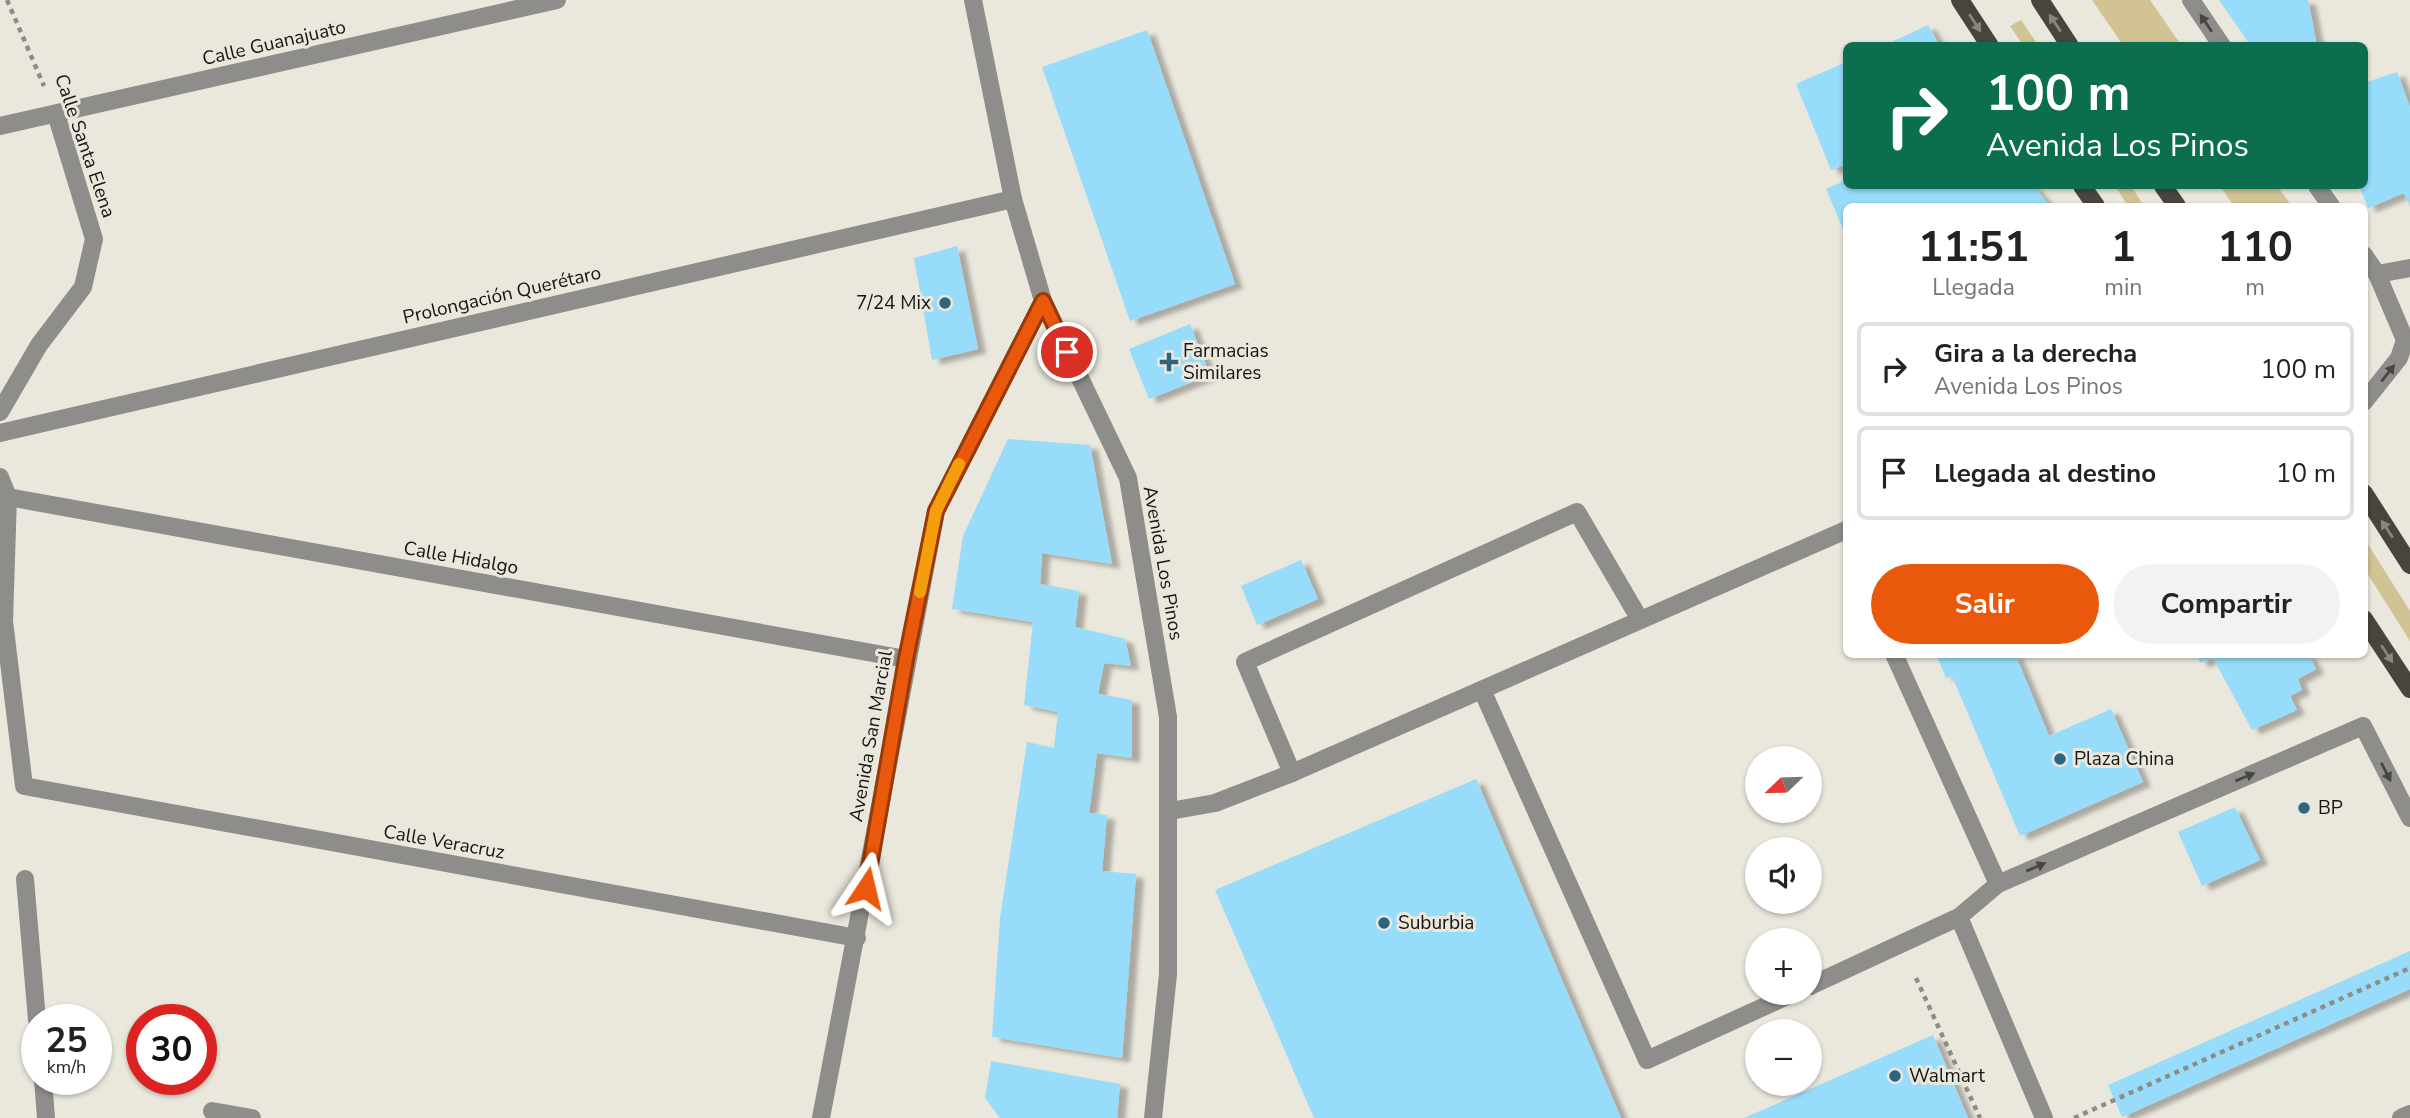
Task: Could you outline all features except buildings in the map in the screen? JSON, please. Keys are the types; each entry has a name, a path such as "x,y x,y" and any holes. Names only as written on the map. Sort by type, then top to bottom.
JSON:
{"main road":[{"path":"1960,0 1987,42"},
{"path":"2040,0 2067,42"},
{"path":"2368,499 2410,565"},
{"path":"2368,625 2410,690"}],"street":[{"name":"Calle Guanajuato","path":"0,126 557,0"},
{"name":"Avenida Los Pinos","path":"973,0 1013,199 1043,301 1128,478 1168,717 1168,974 1153,1118"},
{"path":"2190,0 2219,42"},
{"name":"Calle Santa Elena","path":"0,412 39,345 83,287 94,239 56,114"},
{"name":"Prolongación Querétaro","path":"0,433 1013,199"},
{"path":"2368,261 2377,274 2405,340 2399,358 2368,397"},
{"path":"2377,274 2410,268"},
{"name":"Avenida San Marcial","path":"821,1118 936,511 1043,301"},
{"path":"0,477 8,497"},
{"name":"Calle Hidalgo","path":"8,497 906,659"},
{"name":"Calle Veracruz","path":"8,497 4,621 24,786 857,939"},
{"path":"1292,773 1245,662 1577,512 1639,618"},
{"path":"1170,811 1214,803 1292,773 1639,618 1843,537"},
{"path":"1896,658 1998,884"},
{"path":"1482,690 1647,1060 1768,1005"},
{"path":"1822,980 1959,917 1998,884 2363,726 2410,817"},
{"path":"25,879 36,1004"},
{"path":"1959,917 2044,1118"},
{"path":"44,1095 46,1118"},
{"path":"212,1111 252,1118"},
{"path":"2401,1118 2410,1114"}],"path":[{"name":"Calle Santa Elena","path":"7,0 56,114"},
{"path":"2074,1118 2410,968"},
{"path":"1916,978 1980,1118"}],"shaded area":[{"path":"2092,0 2150,0 2179,42 2121,42"},
{"path":"2021,20 2036,42 2021,42 2010,26"},
{"path":"2117,189 2133,189 2142,203 2126,203"},
{"path":"2222,189 2279,189 2290,203 2232,203"},
{"path":"2368,544 2410,611 2410,641 2368,574"}],"slow traffic":[{"path":"920,592 936,511 959,464"}],"place":[{"name":"7/24 Mix","path":"945,303"},
{"name":"Farmacias Similares","path":"1169,362"},
{"name":"Plaza China","path":"2060,759"},
{"name":"BP","path":"2304,808"},
{"name":"Suburbia","path":"1384,923"},
{"name":"Walmart","path":"1895,1076"}],"route":[{"path":"866,888 906,659 936,511 1043,301 1067,352"}]}
